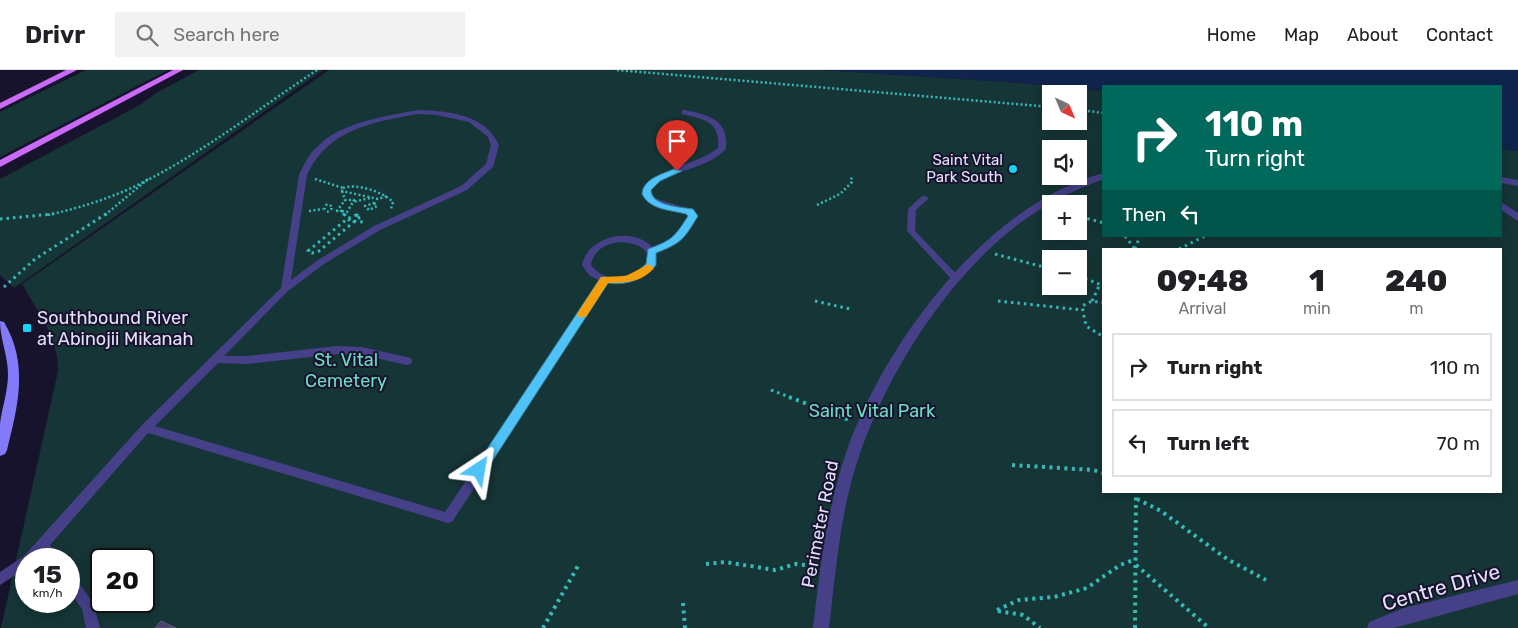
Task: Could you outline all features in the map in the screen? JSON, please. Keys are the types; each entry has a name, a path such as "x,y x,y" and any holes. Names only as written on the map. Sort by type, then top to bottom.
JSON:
{"main road":[{"path":"0,106 73,70"},
{"path":"0,164 179,70"}],"street":[{"name":"Perimeter Road","path":"821,628 828,567 845,477 865,426 891,373 926,317 982,250 1025,214 1059,195 1102,177"},
{"path":"1502,180 1518,183"},
{"path":"1502,206 1518,218"},
{"path":"0,325 14,356 15,374 14,398 0,450"},
{"name":"Centre Drive","path":"1375,628 1404,616 1518,587"}],"lane":[{"path":"43,546 58,524 146,428 285,289 320,262 377,228 464,188 490,165 495,145 492,136 471,120 437,113 418,112 357,126 321,147 308,162 302,180 285,289"},
{"path":"651,251 674,242 693,216 689,212 650,200 647,189 657,179 708,160 722,149 723,132 719,126 699,115 685,112"},
{"path":"925,198 912,209 911,231 956,280"},
{"path":"618,239 639,242 651,251 651,265 637,276 616,281 605,280 596,276 586,265 587,258 598,246 618,239"},
{"path":"146,428 448,518 605,280"},
{"path":"217,359 247,360 337,350 362,351 407,361"},
{"path":"0,579 15,569"},
{"path":"80,596 88,607 93,628"}],"path":[{"path":"0,219 44,218 93,204 191,156 317,70"},
{"path":"617,70 1042,106"},
{"path":"1088,111 1102,113"},
{"path":"817,205 840,194 852,182 851,176"},
{"path":"4,287 35,259 98,221 144,185 148,178"},
{"path":"302,180 319,179 343,189 371,197 382,198 387,196"},
{"path":"343,189 349,186 385,194 393,202 386,214"},
{"path":"343,189 345,200 337,211 347,212 353,202"},
{"path":"345,200 354,200 353,202 366,200 371,197"},
{"path":"366,200 370,204"},
{"path":"333,208 340,208"},
{"path":"342,211 347,219 356,222 369,221"},
{"path":"356,215 361,216 319,251 312,253 308,251 347,219 356,215"},
{"path":"1087,218 1102,222"},
{"path":"1126,237 1134,248"},
{"path":"1181,248 1203,237"},
{"path":"982,250 1042,267"},
{"path":"1087,279 1102,285 1092,301 1082,306 1086,326 1094,333 1102,336"},
{"path":"998,300 1082,310"},
{"path":"815,301 850,309"},
{"path":"1092,301 1102,304"},
{"path":"771,390 865,426"},
{"path":"1012,465 1093,470 1102,472"},
{"path":"1134,628 1136,493"},
{"path":"1137,499 1162,511 1227,559 1266,580"},
{"path":"1040,628 1023,615 997,610 1018,600 1054,597 1086,588 1120,565 1136,559"},
{"path":"706,564 725,562 775,570 796,564 828,567"},
{"path":"1136,565 1209,628"},
{"path":"543,628 578,566"},
{"path":"683,603 685,628"}],"green space":[{"path":"86,70 168,70 0,157 0,112"},
{"path":"199,70 323,70 14,288 0,275 0,179 140,105 156,93"},
{"path":"329,70 823,70 1020,83 1042,85 1042,130 1088,130 1088,89 1102,91 1102,237 1502,237 1502,149 1518,151 1518,628 1,628 15,565 15,613 80,613 80,548 19,548 58,371 55,347 46,326 22,284"}],"water":[{"path":"823,70 1518,70 1518,151 1502,149 1502,85 1102,85 1102,91 1088,89 1088,85 1042,85"}],"building":[{"path":"161,621 176,628 155,628"}],"slow traffic":[{"path":"582,314 605,280 627,280 649,268"}],"place":[{"name":"Saint Vital Park South","path":"1013,169"},
{"name":"Southbound River at Abinojii Mikanah","path":"27,328"}],"route":[{"path":"479,470 605,280 627,280 646,271 651,265 653,258 651,251 674,242 682,234 693,216 689,212 678,208 659,205 650,200 646,194 647,189 657,179 677,171"}],"park label":[{"name":"St. Vital Cemetery","path":"346,370"},
{"name":"Saint Vital Park","path":"872,411"}]}
